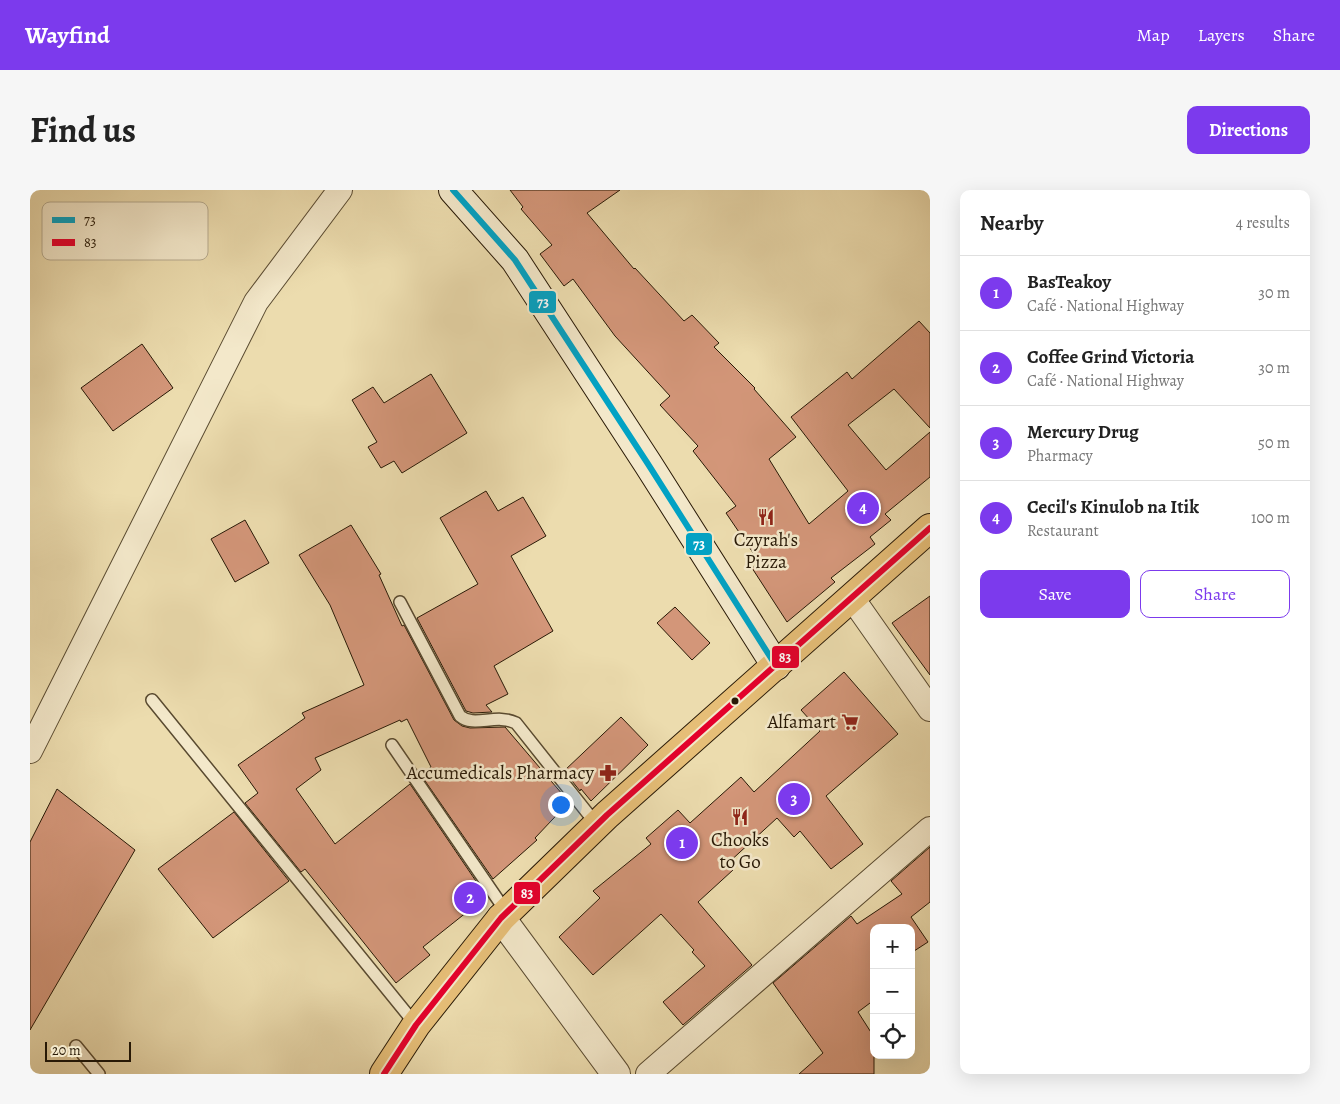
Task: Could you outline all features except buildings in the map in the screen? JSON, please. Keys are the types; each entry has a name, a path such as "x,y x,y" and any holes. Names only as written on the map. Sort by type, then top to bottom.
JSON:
{"main road":[{"path":"454,190 515,260 648,464 776,666"},
{"path":"384,1074 416,1025 504,915 597,825 930,528"},
{"path":"504,915 616,1074"}],"street":[{"path":"30,750 256,302 340,190"},
{"path":"852,598 930,709"},
{"path":"648,1074 930,829"}],"lane":[{"path":"400,602 460,716 469,722 501,718 516,723 597,825"},
{"path":"152,700 416,1025"},
{"path":"392,744 504,915"},
{"path":"76,1046 99,1074"}],"transit line":[{"name":"73","path":"453,190 515,260 648,464 776,666"},
{"name":"83","path":"384,1074 416,1025 501,918 607,815 930,528"}],"place":[{"name":"Cecil's Kinulob na Itik","path":"863,508"},
{"name":"Czyrah's Pizza","path":"766,517"},
{"name":"Alfamart","path":"850,722"},
{"name":"Accumedicals Pharmacy","path":"608,773"},
{"name":"Mercury Drug","path":"794,799"},
{"name":"Chooks to Go","path":"740,817"},
{"name":"BasTeakoy","path":"682,843"},
{"name":"Coffee Grind Victoria","path":"470,898"}]}
